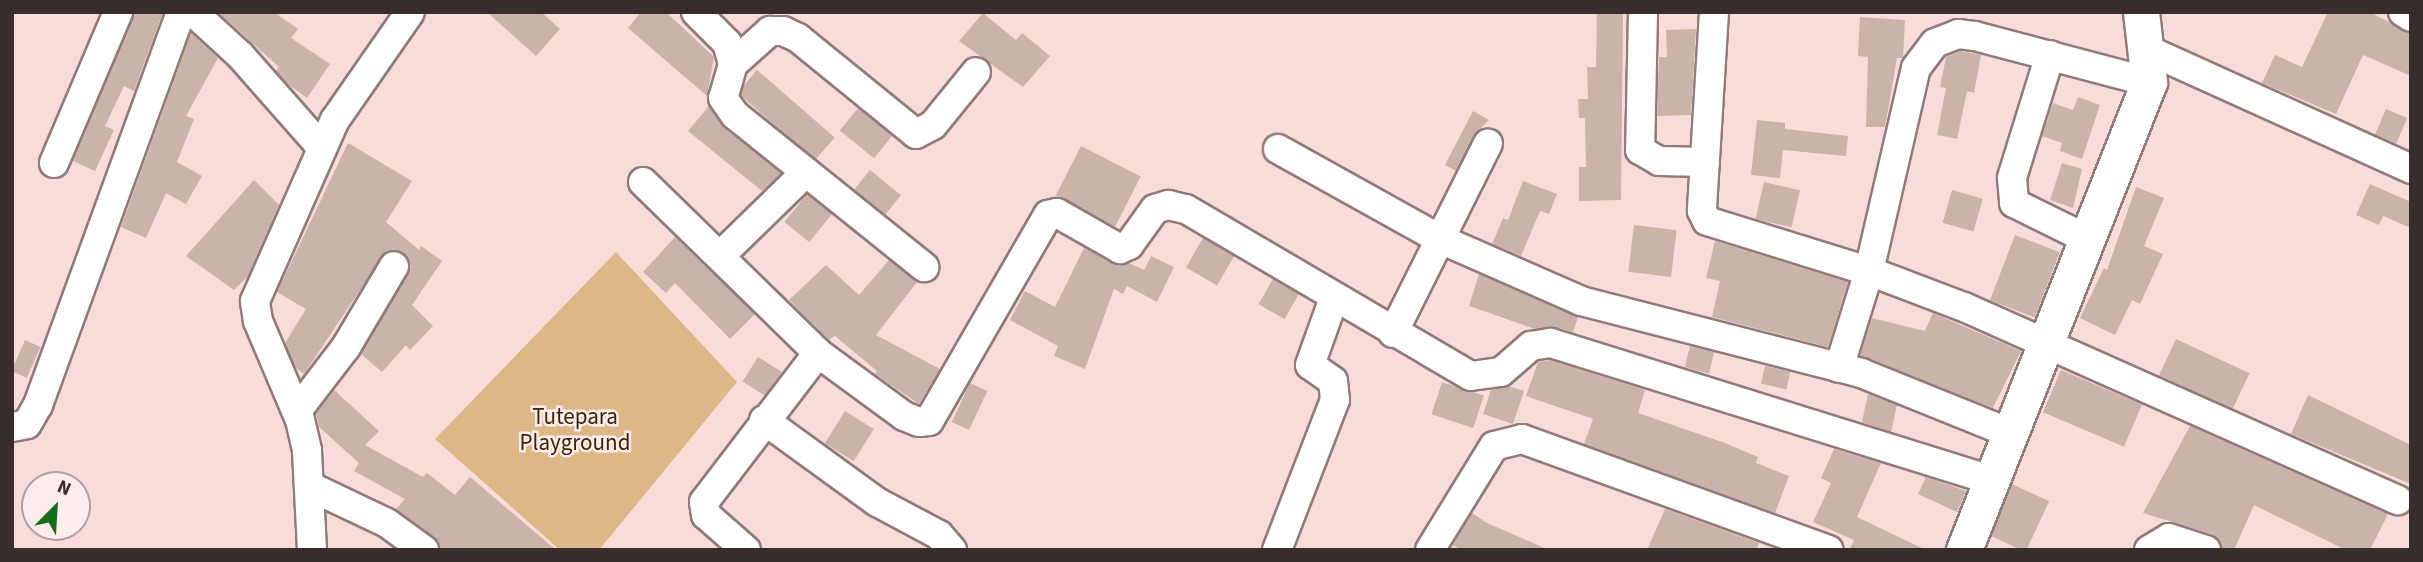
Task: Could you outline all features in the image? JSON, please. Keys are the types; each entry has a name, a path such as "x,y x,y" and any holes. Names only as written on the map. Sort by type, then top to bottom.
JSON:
{"street":[{"path":"54,163 118,12"},
{"path":"12,428 27,424 38,405 181,12"},
{"path":"193,12 240,55 321,147"},
{"path":"312,550 307,450 297,411 257,321 255,301 321,147 348,97 410,12"},
{"path":"696,12 727,43 733,64"},
{"path":"1643,12 1640,149 1659,161 1705,162"},
{"path":"1714,12 1702,211 1707,221 1869,271 2048,345 2398,500"},
{"path":"1964,550 1994,481 2008,432 2048,345 2148,66 2141,12"},
{"path":"2403,12 2411,17"},
{"path":"925,267 735,115 723,98 733,64 770,31 783,31 798,38 916,134 933,125 975,72"},
{"path":"1839,368 1869,271 1916,68 1924,54 1935,43 1958,34 2050,55 2148,66 2410,167"},
{"path":"2050,55 2012,178 2014,203 2085,238"},
{"path":"1393,333 1488,143"},
{"path":"1278,149 1440,239 1594,305 1839,368 1913,391 2008,432"},
{"path":"720,256 805,173"},
{"path":"643,182 818,353 904,416 919,422 929,421 1038,225 1057,212 1120,249 1129,245 1155,209 1168,205 1186,209 1447,365 1485,378 1501,372 1531,346 1551,343 1994,481"},
{"path":"297,411 346,347 394,266"},
{"path":"1277,550 1335,400 1333,381 1310,365 1335,298"},
{"path":"746,550 706,515 704,502 764,420 818,353"},
{"path":"764,420 877,502 939,535 952,550"},
{"path":"1436,548 1494,446 1522,439 1828,550"},
{"path":"309,486 387,523 424,550"},
{"path":"2149,550 2169,538 2206,550"}],"green space":[{"name":"Tutepara Playground","path":"616,252 737,382 599,550 560,550 435,439"}],"building":[{"path":"134,12 163,12 134,91 124,86 105,126 114,130 95,171 73,161"},
{"path":"218,12 274,12 298,29 291,38 330,64 307,98 289,85 276,71 279,67"},
{"path":"487,12 541,12 560,29 536,56"},
{"path":"641,12 666,12 714,57 707,96 628,28"},
{"path":"1597,12 1623,12 1621,200 1579,201 1579,167 1586,167 1585,118 1579,118 1578,99 1588,99 1587,67 1596,67"},
{"path":"2328,12 2370,12 2411,34 2411,76 2363,55 2336,114 2262,83 2275,55 2302,67"},
{"path":"983,13 1016,40 1022,33 1050,56 1023,87 959,41"},
{"path":"1860,17 1905,20 1903,58 1897,58 1885,127 1866,127 1868,57 1858,56"},
{"path":"1696,29 1691,115 1657,116 1659,57 1667,57 1666,30"},
{"path":"191,33 218,58 186,116 194,119 177,162 202,176 186,204 166,193 146,238 121,227"},
{"path":"1960,51 1981,55 1974,93 1967,91 1957,139 1937,135 1946,88 1940,87 1946,57"},
{"path":"757,70 835,138 815,160 737,93"},
{"path":"2078,97 2100,105 2082,159 2060,151 2062,143 2042,136 2053,103 2073,110"},
{"path":"709,106 724,128 781,173 762,191 688,131"},
{"path":"858,108 892,136 874,158 840,131"},
{"path":"2386,109 2407,118 2396,144 2375,135"},
{"path":"1473,111 1489,120 1473,136 1456,171 1445,165"},
{"path":"1757,120 1785,123 1785,129 1848,136 1846,156 1783,150 1780,178 1751,175"},
{"path":"348,143 412,181 386,222 419,250 421,246 442,261 412,305 433,326 410,350 406,345 382,372 361,354 411,267 403,252 386,251 304,374 295,367 285,343 306,309 277,292"},
{"path":"1081,146 1141,176 1115,227 1055,197"},
{"path":"2062,163 2082,169 2073,208 2050,200"},
{"path":"870,170 901,195 885,215 854,189"},
{"path":"254,180 279,205 248,276 234,290 186,256"},
{"path":"1523,181 1557,194 1549,214 1540,211 1521,256 1492,244 1503,218 1508,220"},
{"path":"1764,182 1800,190 1792,227 1755,219"},
{"path":"2370,184 2411,202 2411,228 2383,216 2379,225 2356,215"},
{"path":"2136,187 2164,198 2144,246 2163,254 2140,304 2132,300 2115,335 2080,318 2104,268 2107,270"},
{"path":"1952,190 1983,199 1973,232 1943,223"},
{"path":"807,194 832,214 809,242 784,222"},
{"path":"1634,225 1677,230 1671,277 1628,272"},
{"path":"2015,235 2060,252 2035,318 1990,300"},
{"path":"675,237 755,314 730,339 675,283 666,293 643,272"},
{"path":"1203,238 1234,256 1217,285 1186,267"},
{"path":"1715,241 1848,282 1828,347 1712,317 1720,281 1706,278"},
{"path":"1084,248 1119,266 1129,263 1144,270 1151,256 1174,267 1157,302 1127,286 1123,294 1114,289 1085,369 1054,356 1058,346 1010,320 1025,291 1055,307"},
{"path":"889,260 917,282 876,335 940,369 919,404 875,374 877,371 835,336 829,340 789,300 826,265 859,295"},
{"path":"1479,274 1578,317 1573,332 1555,327 1535,329 1469,306"},
{"path":"1273,279 1299,294 1284,319 1258,304"},
{"path":"1933,313 2021,351 1993,408 1860,356 1872,318 1925,331"},
{"path":"2176,339 2249,373 2233,409 2159,375"},
{"path":"25,340 41,347 27,378 12,371"},
{"path":"1690,346 1714,352 1709,373 1685,367"},
{"path":"758,357 782,372 766,396 743,382"},
{"path":"1550,360 1645,390 1638,413 1725,443 1758,457 1756,463 1789,476 1775,513 1584,444 1593,419 1526,396 1538,362"},
{"path":"1765,366 1790,372 1786,389 1761,384"},
{"path":"2061,370 2142,404 2124,447 2043,412"},
{"path":"1442,382 1484,396 1473,428 1431,414"},
{"path":"970,383 987,391 969,430 952,422"},
{"path":"1508,386 1524,391 1513,424 1483,414 1491,390"},
{"path":"334,390 379,431 365,445 423,477 427,473 455,495 470,477 556,550 440,550 434,537 396,509 405,499 354,471 359,463 319,427 316,414"},
{"path":"1868,394 1897,405 1891,432 1862,422"},
{"path":"2308,395 2411,445 2411,484 2291,434"},
{"path":"845,411 874,429 854,461 825,443"},
{"path":"2190,426 2388,514 2370,550 2346,550 2254,505 2234,550 2222,550 2211,534 2143,513"},
{"path":"1834,449 1881,463 1857,517 1926,550 1849,550 1854,540 1813,522 1831,483 1821,478"},
{"path":"1926,477 1966,491 1957,512 1918,494"},
{"path":"2012,484 2049,501 2026,550 1988,535"},
{"path":"1665,509 1759,543 1756,550 1647,550"},
{"path":"1472,513 1487,523 1549,550 1462,550 1452,545"}]}
